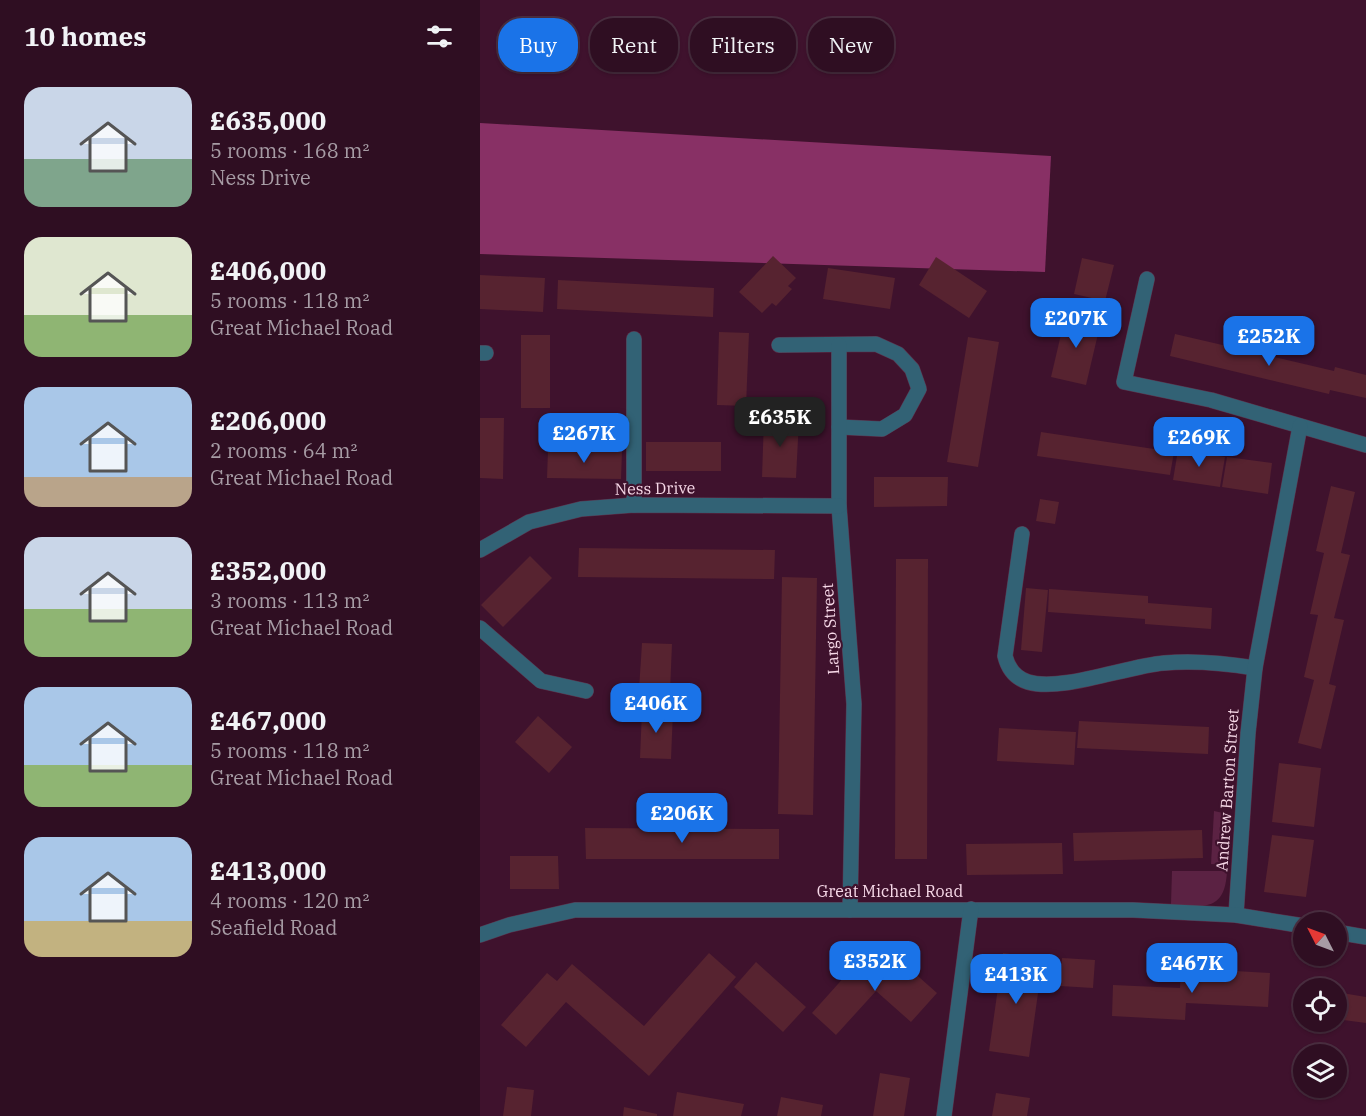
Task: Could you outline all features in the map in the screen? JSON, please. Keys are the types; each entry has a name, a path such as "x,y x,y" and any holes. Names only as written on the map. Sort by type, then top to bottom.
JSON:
{"street":[{"path":"1147,279 1124,382 1211,400 1366,445"},
{"path":"634,339 634,505"},
{"path":"779,345 876,344 898,354 912,369 919,389 905,415 882,429 839,427"},
{"name":"Largo Street","path":"839,345 839,506 854,704 850,910"},
{"name":"Andrew Barton Street","path":"1236,915 1248,733 1255,668 1300,426"},
{"name":"Ness Drive","path":"480,550 529,522 582,509 634,505 839,506"},
{"path":"1022,534 1005,656 1008,668 1018,677 1028,682 1049,684 1160,663 1188,661 1217,662 1255,668"},
{"path":"480,628 541,681 585,691"},
{"path":"944,1116 971,909"},
{"name":"Great Michael Road","path":"480,935 509,925 575,910 1133,909 1236,915 1293,924"},
{"path":"1347,934 1366,937"}],"shaded area":[{"path":"480,123 1051,156 1045,272 480,254"},
{"path":"1214,811 1232,815 1228,865 1211,864"},
{"path":"1172,871 1227,871 1222,894 1211,904 1203,906 1171,904"}],"building":[{"path":"773,256 796,278 788,286 792,289 776,306 772,303 762,313 739,292"},
{"path":"936,257 987,291 969,318 919,285"},
{"path":"1082,258 1114,265 1105,301 1074,294"},
{"path":"828,268 895,278 890,309 823,299"},
{"path":"480,275 545,278 543,312 480,309"},
{"path":"558,280 714,288 713,317 557,309"},
{"path":"1066,313 1101,321 1086,385 1051,377"},
{"path":"719,332 749,333 746,406 717,405"},
{"path":"1175,334 1334,371 1335,367 1366,375 1366,398 1330,390 1329,394 1170,356"},
{"path":"521,335 550,335 550,408 521,408"},
{"path":"968,337 999,342 978,467 947,462"},
{"path":"480,418 504,418 503,479 480,478"},
{"path":"764,418 799,420 796,478 762,477"},
{"path":"1041,432 1174,452 1170,475 1037,456"},
{"path":"646,442 721,442 721,471 646,471"},
{"path":"548,450 622,451 621,479 547,478"},
{"path":"1178,450 1225,457 1220,487 1173,480"},
{"path":"1227,457 1272,463 1268,494 1222,487"},
{"path":"874,477 948,477 947,506 874,507"},
{"path":"1331,486 1355,492 1341,553 1350,555 1334,618 1344,620 1329,684 1336,686 1321,749 1298,743 1314,680 1304,677 1318,615 1310,614 1324,553 1316,551"},
{"path":"1040,499 1059,502 1055,524 1036,521"},
{"path":"579,548 775,550 774,579 578,577"},
{"path":"530,556 552,578 503,627 481,605"},
{"path":"896,559 928,559 927,859 895,859"},
{"path":"782,577 817,578 813,815 778,814"},
{"path":"1026,588 1048,590 1042,652 1021,650"},
{"path":"1049,589 1148,596 1148,603 1212,608 1211,629 1145,624 1145,619 1048,612"},
{"path":"642,643 672,644 670,691 639,690"},
{"path":"642,710 673,711 671,759 640,758"},
{"path":"538,716 572,747 549,773 515,742"},
{"path":"1079,721 1209,727 1208,754 1077,748"},
{"path":"999,728 1076,732 1074,765 997,761"},
{"path":"1279,763 1321,768 1314,827 1272,822"},
{"path":"585,828 779,829 779,859 586,859"},
{"path":"1202,830 1203,858 1074,861 1073,833"},
{"path":"1272,835 1314,840 1306,897 1264,892"},
{"path":"1062,843 1063,874 967,875 966,844"},
{"path":"510,856 558,856 559,889 510,889"},
{"path":"885,947 937,993 911,1022 876,991 836,1035 812,1013 855,965 863,972"},
{"path":"709,953 736,977 649,1076 566,1002 526,1047 501,1025 547,973 557,981 572,964 644,1026"},
{"path":"1003,953 1043,958 1029,1057 989,1051"},
{"path":"1062,958 1095,960 1093,988 1060,986"},
{"path":"756,962 806,1007 783,1032 734,987"},
{"path":"1181,968 1270,973 1268,1007 1186,1003 1185,1020 1112,1016 1113,985 1180,988"},
{"path":"1347,994 1366,997 1366,1023 1347,1020"},
{"path":"880,1073 910,1078 904,1116 873,1116"},
{"path":"507,1087 534,1090 531,1116 503,1116"},
{"path":"677,1092 744,1104 741,1116 673,1116"},
{"path":"996,1093 1030,1098 1027,1116 992,1116"},
{"path":"781,1097 823,1105 821,1116 777,1116"},
{"path":"624,1107 657,1114 657,1116 623,1116"}]}
